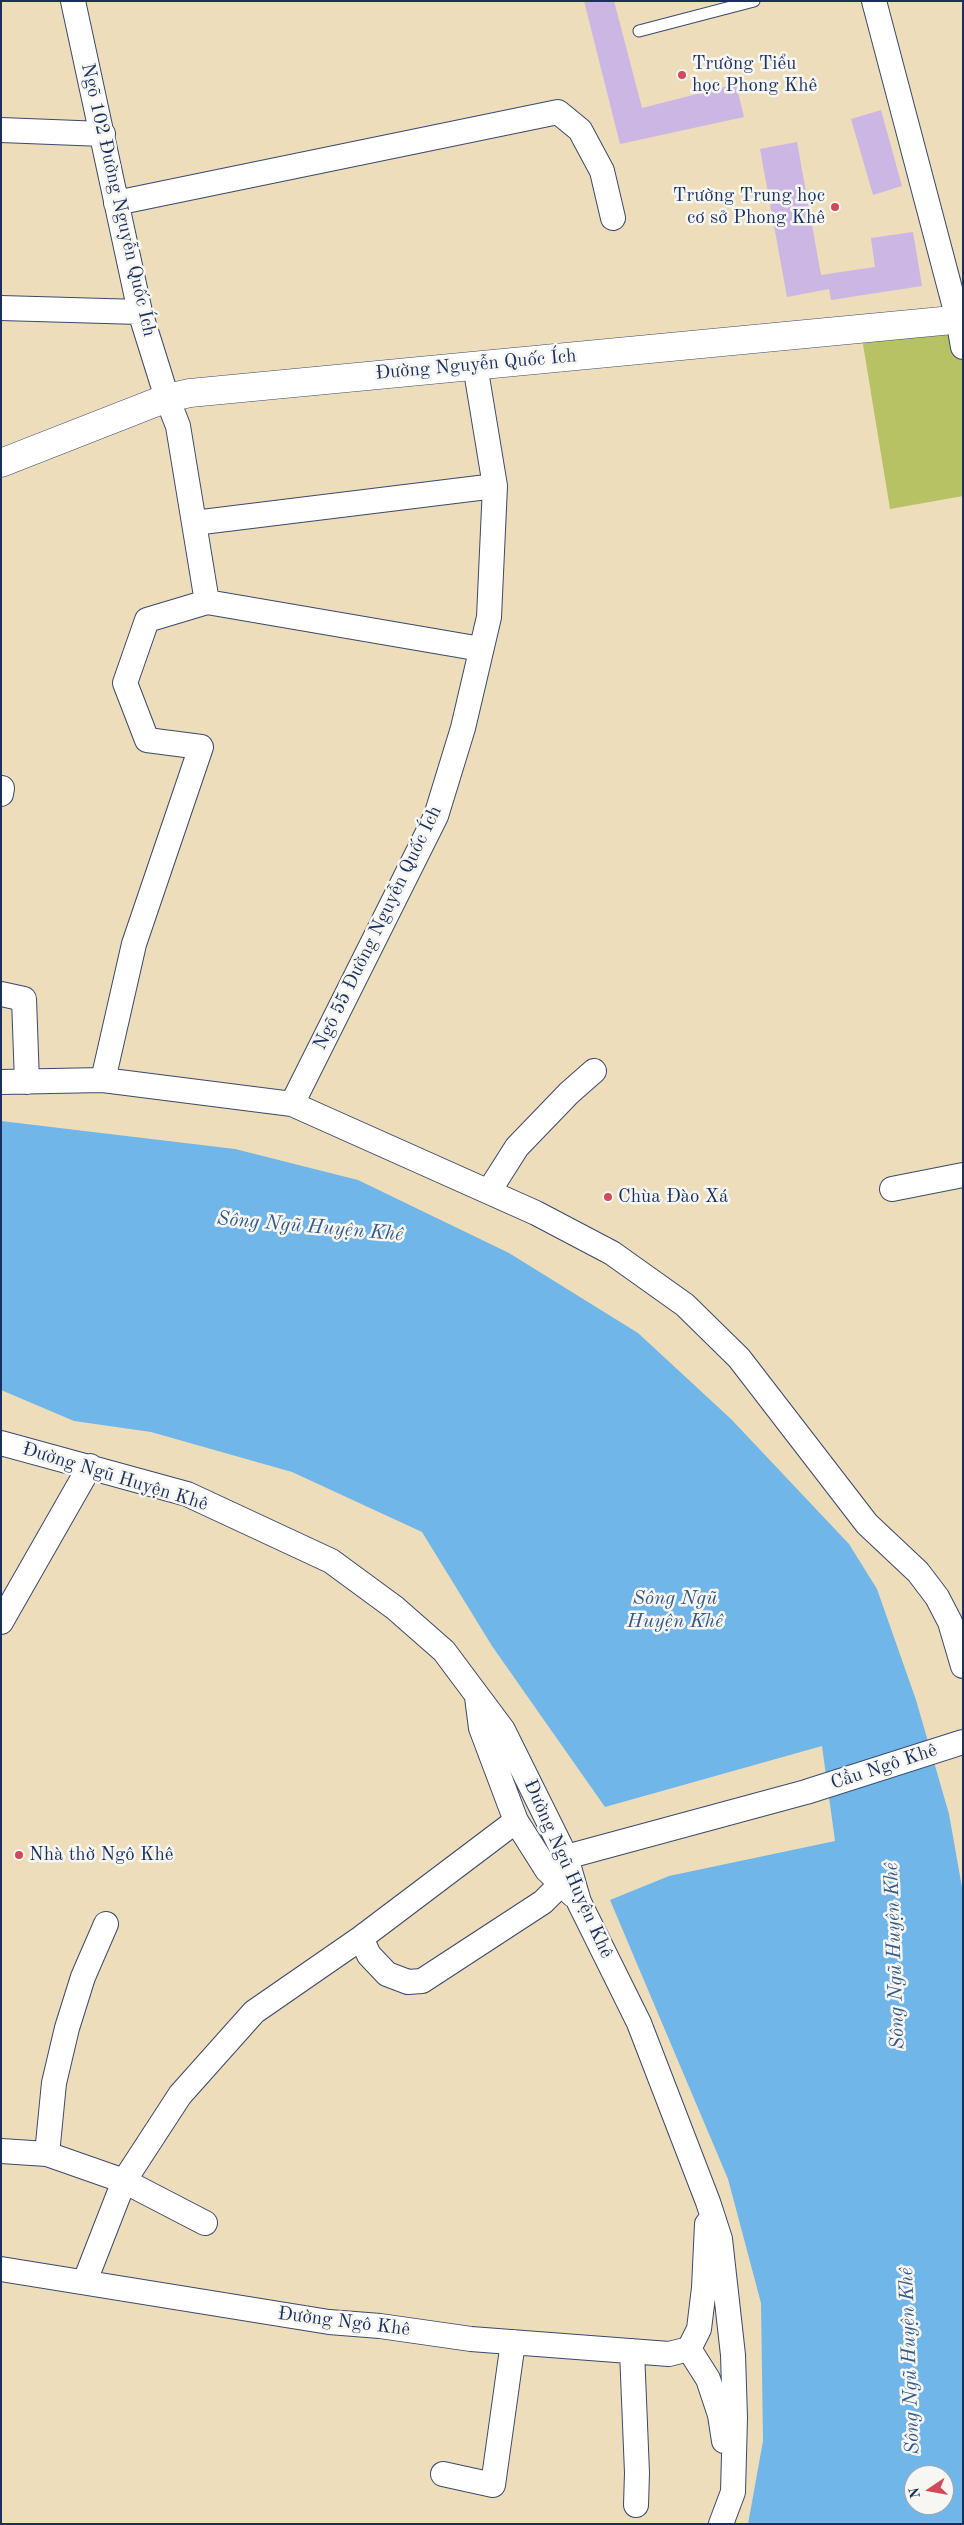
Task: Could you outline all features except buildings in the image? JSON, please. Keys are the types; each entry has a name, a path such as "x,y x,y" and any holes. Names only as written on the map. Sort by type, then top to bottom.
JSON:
{"street":[{"name":"Ngõ 102 Đường Nguyễn Quốc Ích","path":"73,1 140,312 167,398 178,426 207,602"},
{"path":"874,1 960,319 963,347"},
{"path":"116,203 558,112 580,130 602,171 613,218"},
{"path":"1,130 103,134"},
{"path":"1,308 140,312"},
{"name":"Đường Nguyễn Quốc Ích","path":"1,463 167,398 190,393 960,319"},
{"name":"Ngõ 55 Đường Nguyễn Quốc Ích","path":"292,1104 436,816 463,728 489,617 495,486 475,365"},
{"path":"194,523 495,486"},
{"path":"103,1080 134,944 201,747 147,740 125,683 147,620 207,602 481,649"},
{"path":"1,994 24,999 27,1082"},
{"path":"489,1191 517,1147 569,1093 594,1072"},
{"path":"1,1082 103,1080 292,1104 489,1191 612,1253 685,1305 739,1358 867,1524 918,1572 937,1597 950,1622 963,1666"},
{"path":"892,1189 963,1176"},
{"name":"Đường Ngũ Huyện Khê","path":"1,1444 90,1466 187,1494 293,1541 331,1561 395,1608 444,1651 503,1730 566,1857 579,1902 639,2023 708,2202 720,2239 733,2354 735,2418 733,2492 721,2524"},
{"path":"1,1622 90,1466"},
{"path":"477,1696 481,1728 516,1821 547,1870 579,1902"},
{"name":"Cầu Ngô Khê","path":"566,1857 806,1792 963,1742"},
{"path":"85,2281 124,2181 180,2095 254,2012 361,1938 516,1821"},
{"path":"361,1938 369,1955 387,1974 408,1982 422,1981 543,1902 562,1883"},
{"path":"47,2154 54,2083 67,2028 83,1977 106,1924"},
{"path":"1,2151 47,2154 124,2181 205,2224"},
{"path":"708,2202 699,2329 689,2349 708,2379 720,2415 733,2492"},
{"name":"Đường Ngô Khê","path":"1,2269 38,2276 85,2281 123,2289 329,2322 514,2342 668,2354 689,2349"},
{"path":"443,2474 493,2484 514,2342"},
{"path":"632,2351 637,2473 636,2505"}],"lane":[{"path":"639,30 754,1"}],"green space":[{"path":"956,329 963,361 963,496 890,509 862,338"}],"water":[{"name":"Sông Ngũ Huyện Khê","path":"1,1121 235,1149 358,1180 509,1253 638,1333 731,1419 849,1544 877,1589 916,1700 949,1814 963,1893 963,2524 748,2524 763,2441 761,2303 728,2179 610,1900 669,1876 835,1841 822,1746 605,1807 492,1646 422,1532 292,1472 151,1432 74,1421 1,1390"}],"place":[{"name":"Trường Tiểu học Phong Khê","path":"682,75"},
{"name":"Trường Trung học cơ sở Phong Khê","path":"835,207"},
{"name":"Chùa Đào Xá","path":"608,1197"},
{"name":"Nhà thờ Ngô Khê","path":"19,1855"}]}
